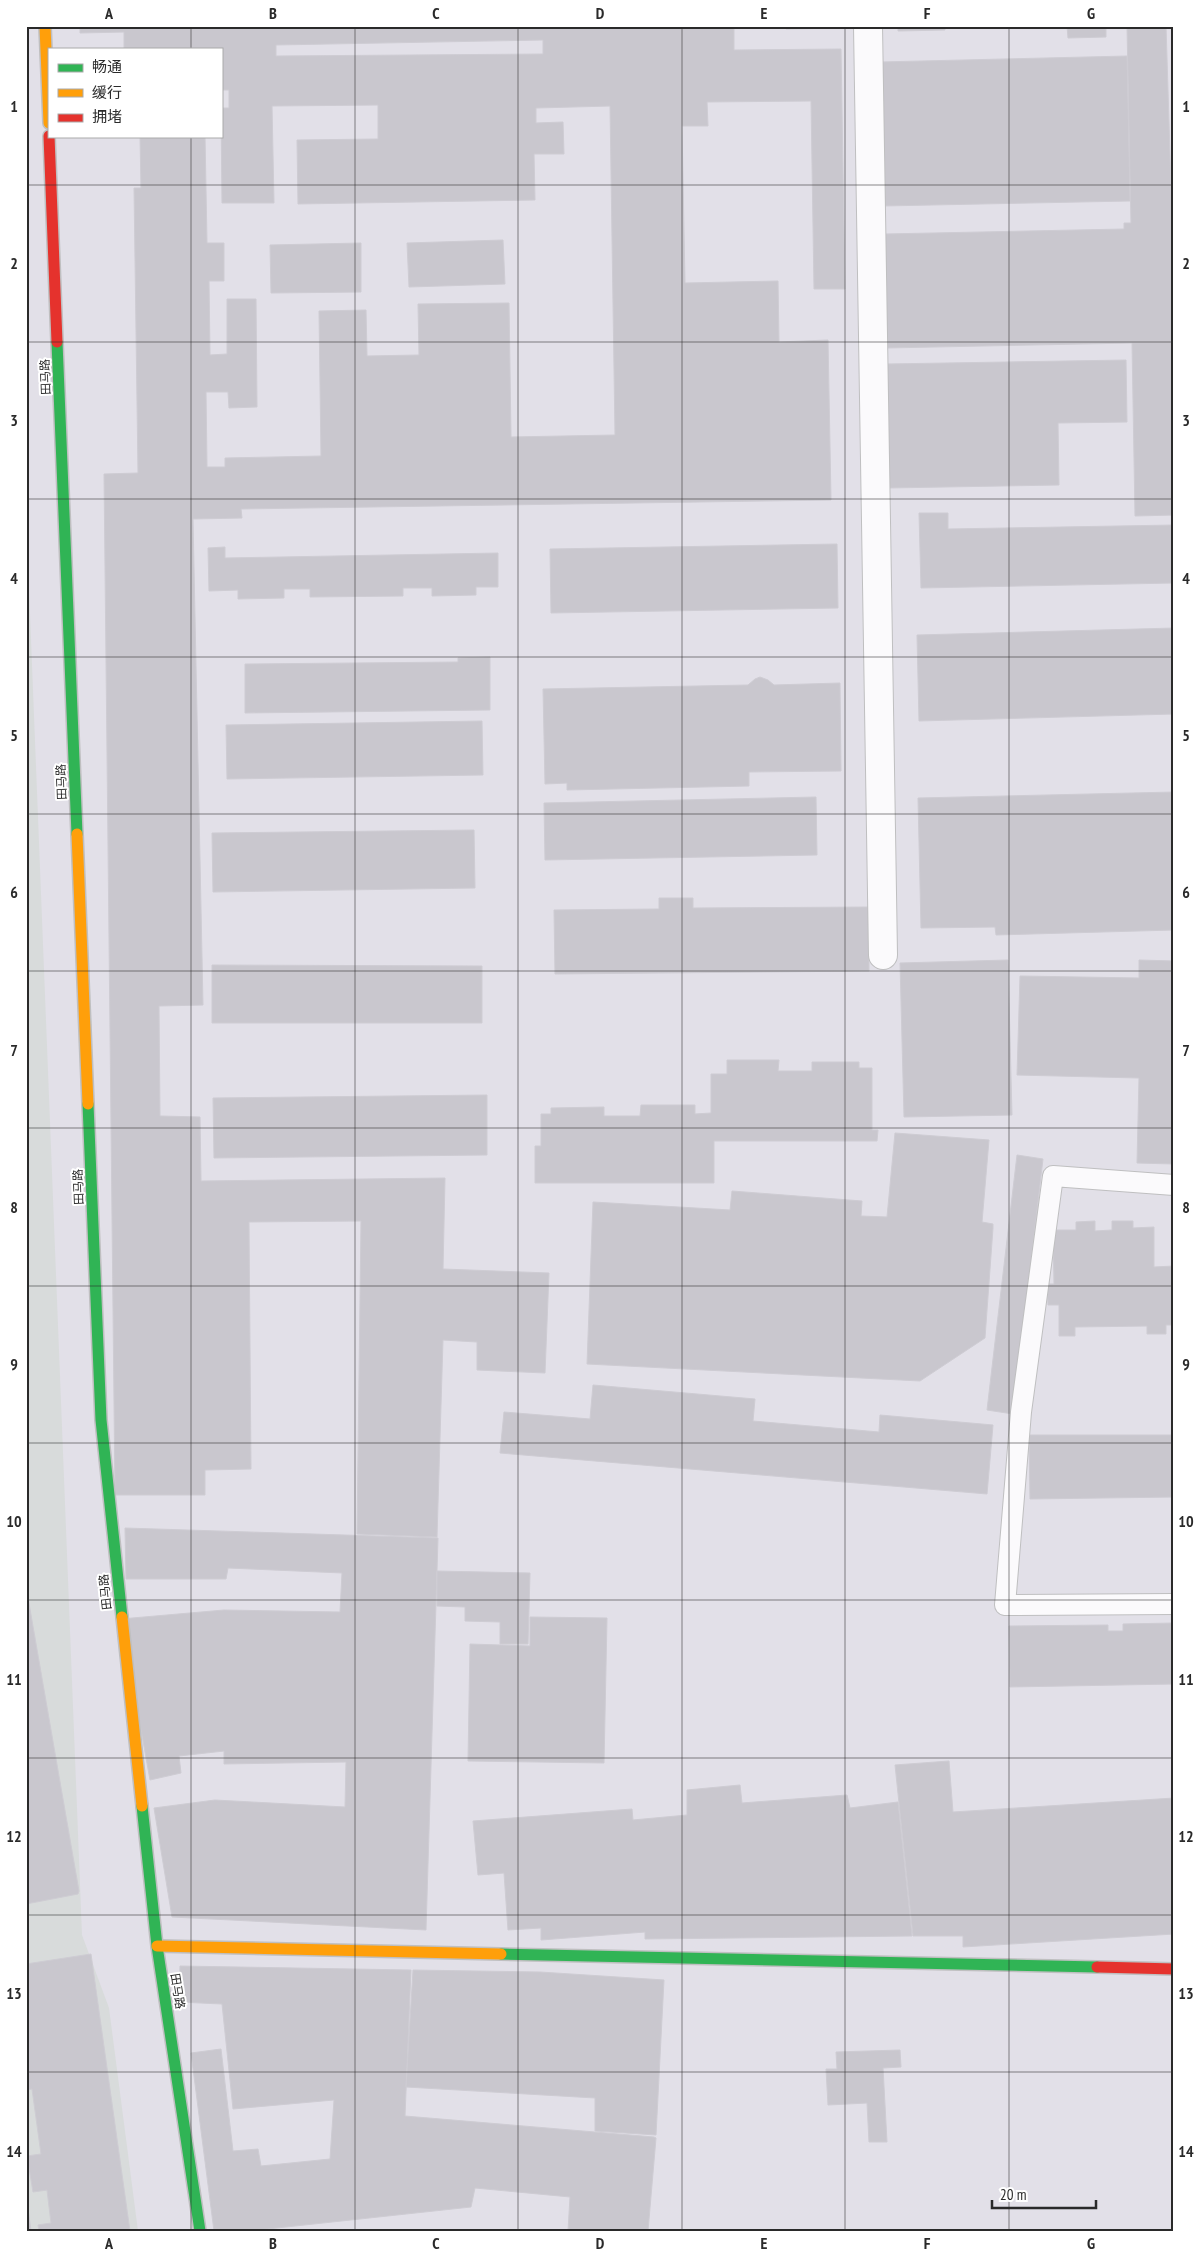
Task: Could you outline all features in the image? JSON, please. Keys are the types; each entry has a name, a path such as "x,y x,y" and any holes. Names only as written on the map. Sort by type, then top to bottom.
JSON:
{"street":[{"path":"45,26 48,99"},
{"path":"868,26 883,955"},
{"name":"田马路","path":"49,138 101,1420 157,1946 200,2231"},
{"path":"157,1946 1174,1969"}],"lane":[{"path":"1174,1185 1053,1176 1021,1412 1005,1605 1174,1604"}],"shaded area":[{"path":"26,512 82,1935 109,2008 138,2231 26,2231"}],"building":[{"path":"80,26 734,26 734,50 841,49 845,289 814,289 811,101 707,102 708,126 682,126 685,283 778,281 779,342 828,340 831,500 241,509 242,518 193,519 203,1005 159,1006 160,1116 200,1117 201,1181 445,1178 443,1269 549,1273 545,1373 477,1370 477,1342 443,1340 437,1537 357,1534 361,1221 249,1222 251,1469 205,1470 205,1495 115,1495 104,474 138,473 134,188 141,188 140,138 205,138 207,243 224,243 224,281 209,281 210,355 227,354 227,299 256,299 257,407 229,408 228,392 206,392 207,467 225,467 225,458 321,456 319,311 366,310 367,356 419,355 418,304 509,303 511,437 615,435 610,106 536,108 536,123 563,122 564,154 534,154 535,200 298,204 297,140 378,139 378,105 272,106 274,203 222,203 222,108 229,108 229,90 222,90 222,48 124,48 124,32 80,33","holes":["543,40 543,54 276,56 276,45"]},
{"path":"786,26 841,26 841,28 786,29"},
{"path":"898,26 945,26 945,30 898,31"},
{"path":"1067,26 1106,26 1106,37 1068,38"},
{"path":"1127,26 1166,26 1174,282 1174,515 1135,516 1132,343 886,348 884,234 1124,229 1124,223 1131,223"},
{"path":"1127,56 1130,201 883,206 880,62"},
{"path":"503,240 505,284 409,287 407,243"},
{"path":"361,243 361,292 271,293 270,245"},
{"path":"1126,360 1127,422 1058,423 1059,485 888,488 886,364"},
{"path":"919,513 948,513 948,529 1174,525 1174,583 921,588"},
{"path":"837,544 838,608 551,613 550,549"},
{"path":"225,547 225,558 498,553 498,587 476,587 476,595 432,596 432,588 403,588 403,596 310,597 310,589 284,589 284,598 238,599 238,590 209,591 208,548"},
{"path":"1174,628 1174,714 919,721 917,635"},
{"path":"490,657 490,710 245,713 245,664 458,662 458,658"},
{"path":"760,677 774,685 840,683 841,771 749,772 749,786 567,790 567,783 545,784 543,689 748,685"},
{"path":"482,721 483,775 227,779 226,725"},
{"path":"1174,792 1174,930 996,935 995,927 921,928 918,798"},
{"path":"816,797 817,855 545,860 544,803"},
{"path":"474,830 475,888 213,892 212,833"},
{"path":"659,898 693,898 693,908 869,907 869,971 555,974 554,910 659,909"},
{"path":"1008,960 1012,1115 904,1117 900,963"},
{"path":"1139,960 1174,961 1174,1164 1137,1163 1139,1078 1017,1075 1020,976 1139,978"},
{"path":"212,965 482,966 482,1023 212,1023"},
{"path":"727,1060 779,1060 778,1071 812,1071 812,1062 859,1062 859,1068 872,1068 872,1130 878,1130 877,1141 714,1141 714,1183 535,1183 535,1146 541,1146 541,1114 551,1114 551,1108 604,1107 604,1116 640,1116 641,1105 695,1105 695,1114 711,1113 711,1074 727,1074"},
{"path":"487,1095 487,1155 214,1158 213,1098"},
{"path":"895,1133 989,1140 982,1222 993,1224 993,1228 985,1338 920,1381 587,1364 593,1202 730,1210 732,1191 862,1201 861,1216 887,1217"},
{"path":"1017,1155 1043,1159 1013,1414 987,1410"},
{"path":"1095,1221 1095,1231 1112,1230 1112,1221 1133,1221 1133,1228 1154,1227 1154,1267 1174,1266 1174,1325 1166,1325 1166,1334 1147,1334 1147,1326 1075,1327 1075,1336 1059,1336 1059,1305 1048,1305 1047,1284 1054,1284 1053,1230 1076,1230 1076,1222"},
{"path":"593,1385 755,1399 753,1421 879,1432 880,1415 993,1425 987,1494 500,1453 504,1412 590,1419"},
{"path":"1029,1435 1174,1435 1174,1497 1030,1499"},
{"path":"125,1528 438,1538 426,1930 172,1917 154,1808 215,1800 345,1807 346,1762 224,1764 224,1751 179,1756 181,1773 150,1780 121,1619 224,1610 340,1612 342,1573 228,1568 226,1579 126,1579"},
{"path":"437,1571 530,1573 528,1644 500,1644 500,1622 465,1621 465,1607 437,1606"},
{"path":"26,1586 79,1891 78,1894 26,1904"},
{"path":"530,1617 607,1618 604,1763 468,1761 470,1644 530,1646"},
{"path":"1174,1623 1174,1684 1010,1687 1009,1626 1108,1625 1108,1631 1123,1631 1123,1624"},
{"path":"949,1761 953,1812 1174,1798 1174,1934 963,1947 963,1936 913,1936 895,1765"},
{"path":"740,1785 742,1803 847,1795 850,1808 898,1802 912,1936 645,1939 645,1932 541,1940 541,1928 508,1930 504,1873 478,1875 473,1821 632,1809 633,1820 687,1815 687,1790"},
{"path":"91,1954 130,2231 39,2231 38,2225 51,2223 47,2190 33,2192 27,2156 41,2154 32,2089 26,2090 26,2070 28,2070 26,2055 26,1964"},
{"path":"180,1966 411,1970 405,2116 654,2137 656,2138 648,2231 568,2231 570,2197 475,2188 471,2207 249,2231 214,2231 191,2053 221,2049 233,2151 258,2149 261,2166 330,2159 334,2100 233,2109 222,2004 179,2002"},
{"path":"413,1970 540,1972 664,1980 656,2135 595,2131 595,2098 406,2087"},
{"path":"900,2050 901,2067 883,2068 887,2142 869,2142 867,2103 828,2105 826,2069 837,2069 836,2052"},
{"path":"26,2194 31,2231 26,2231"}],"traffic: fast":[{"path":"57,342 77,834"},
{"path":"88,1104 101,1420 122,1617"},
{"path":"142,1806 157,1946 200,2231"},
{"path":"501,1954 1097,1967"}],"traffic: slow":[{"path":"45,26 48,99"},
{"path":"77,834 88,1104"},
{"path":"122,1617 142,1806"},
{"path":"157,1946 501,1954"}],"traffic: jam":[{"path":"49,138 57,342"},
{"path":"1097,1967 1174,1969"}]}
